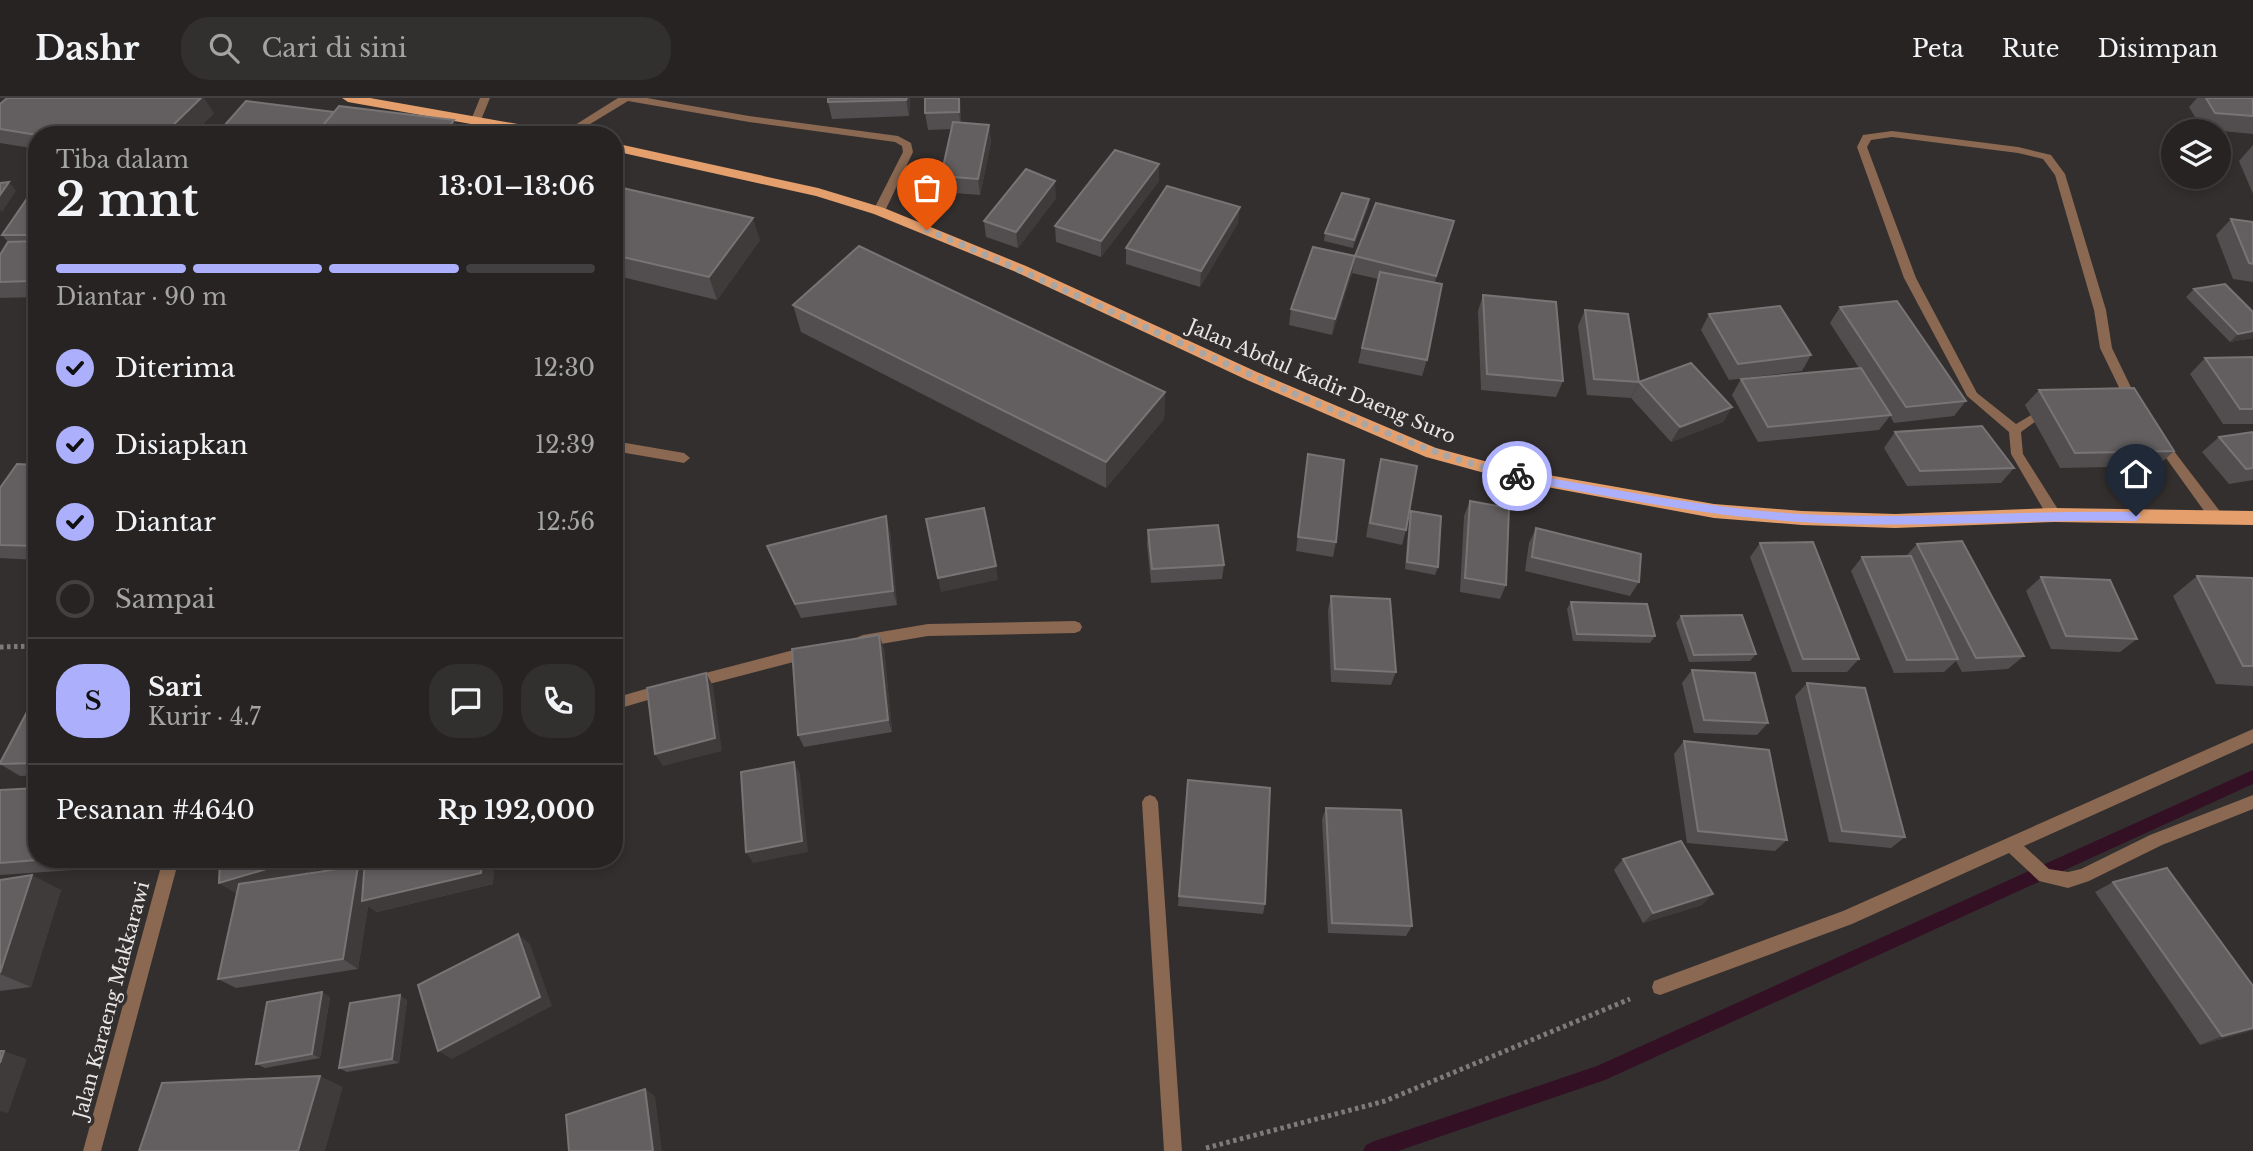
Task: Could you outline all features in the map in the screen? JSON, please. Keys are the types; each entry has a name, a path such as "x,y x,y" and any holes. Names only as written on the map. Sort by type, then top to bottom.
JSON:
{"main road":[{"path":"348,98 476,120 496,126"},
{"name":"Jalan Abdul Kadir Daeng Suro","path":"623,149 818,192 879,211 1021,269 1252,376 1432,453 1514,475 1714,511 1777,516 1895,521 2054,515 2253,518"}],"street":[{"path":"476,120 485,98"},
{"path":"579,126 627,98 749,119 898,139 907,145 908,152 879,211"},
{"path":"2054,515 2017,454 2015,430 1973,396 1910,278 1862,147 1867,137 1892,134 2018,150 2047,157 2060,174 2100,310 2100,332 2106,351 2140,420 2126,416"},
{"path":"2015,430 2033,419"},
{"path":"2152,431 2217,518"},
{"path":"623,448 684,458"},
{"path":"850,643 928,630 1075,626"},
{"path":"623,702 826,648"},
{"path":"1660,987 1846,918 2013,847 2253,736"},
{"path":"1150,802 1173,1151"},
{"path":"2013,847 2045,876 2059,880 2083,876 2156,840 2253,802"},
{"name":"Jalan Karaeng Makkarawi","path":"92,1151 169,868"}],"path":[{"path":"0,647 28,646"},
{"path":"1195,1151 1385,1101 1660,987"}],"building":[{"path":"7,98 201,98 172,126 28,126 28,134 0,129 0,104"},
{"path":"828,98 907,98 828,102"},
{"path":"925,98 959,98 959,112 925,113"},
{"path":"2206,98 2253,98 2253,116 2215,113"},
{"path":"246,101 334,112 322,126 224,126"},
{"path":"339,106 454,120 450,126 322,126"},
{"path":"953,122 989,125 978,179 941,176"},
{"path":"1115,150 1159,164 1101,241 1055,226"},
{"path":"1026,169 1055,181 1016,232 984,221"},
{"path":"9,182 0,195 0,183"},
{"path":"1167,186 1240,207 1201,271 1126,248"},
{"path":"623,188 753,218 709,277 623,257"},
{"path":"1342,193 1369,199 1354,240 1325,233"},
{"path":"28,197 28,235 2,235"},
{"path":"1376,203 1454,221 1436,276 1355,256"},
{"path":"2231,219 2253,222 2253,264 2249,263"},
{"path":"28,241 28,281 0,282 0,255 8,242"},
{"path":"859,246 1165,392 1106,462 793,305"},
{"path":"1313,247 1355,256 1335,319 1291,309"},
{"path":"1380,272 1442,284 1427,360 1362,348"},
{"path":"2225,284 2253,312 2253,331 2238,334 2194,289"},
{"path":"1483,295 1556,302 1563,381 1487,374"},
{"path":"1897,301 1966,401 1906,407 1840,307"},
{"path":"1780,306 1811,355 1738,364 1709,314"},
{"path":"1585,310 1628,314 1639,382 1594,379"},
{"path":"2253,357 2253,409 2240,409 2205,358"},
{"path":"1691,363 1732,407 1680,427 1639,382"},
{"path":"1861,368 1891,415 1768,427 1741,379"},
{"path":"2134,388 2174,451 2075,453 2039,390"},
{"path":"1982,426 2014,468 1920,471 1895,432"},
{"path":"2253,432 2253,468 2246,469 2219,437"},
{"path":"1308,454 1344,460 1336,542 1298,537"},
{"path":"1381,459 1417,466 1406,530 1370,523"},
{"path":"17,464 28,465 28,546 0,545 0,488"},
{"path":"1470,501 1509,508 1506,585 1465,578"},
{"path":"984,508 996,566 938,578 926,519"},
{"path":"1411,511 1441,516 1438,567 1407,562"},
{"path":"886,516 893,591 795,604 767,546"},
{"path":"1218,525 1224,565 1152,569 1148,530"},
{"path":"1536,528 1641,554 1639,582 1532,557"},
{"path":"1962,541 2024,656 1976,658 1917,544"},
{"path":"1813,542 1859,659 1803,659 1760,543"},
{"path":"1911,556 1958,659 1907,660 1862,557"},
{"path":"2197,576 2253,578 2253,666 2243,666"},
{"path":"2041,577 2110,580 2137,639 2066,636"},
{"path":"1331,596 1390,599 1396,672 1335,669"},
{"path":"1571,602 1647,604 1655,636 1577,634"},
{"path":"1742,615 1756,654 1694,655 1681,616"},
{"path":"879,635 888,720 798,735 792,649"},
{"path":"1692,670 1755,673 1768,723 1704,720"},
{"path":"706,673 715,738 655,754 647,688"},
{"path":"1807,683 1865,688 1905,837 1842,831"},
{"path":"28,710 28,763 0,763"},
{"path":"1684,741 1769,750 1787,840 1698,831"},
{"path":"794,762 802,841 746,852 741,772"},
{"path":"1188,780 1270,788 1265,904 1179,896"},
{"path":"28,788 28,861 0,863 0,790"},
{"path":"1326,808 1401,810 1412,926 1332,923"},
{"path":"1681,841 1713,894 1653,913 1623,859"},
{"path":"220,868 270,868 219,883"},
{"path":"358,868 343,959 218,979 239,884"},
{"path":"364,868 481,868 481,873 362,901"},
{"path":"2167,868 2253,986 2253,1028 2222,1036 2113,882"},
{"path":"32,875 0,973 0,880"},
{"path":"518,934 540,997 438,1051 418,985"},
{"path":"322,992 312,1054 256,1064 267,1002"},
{"path":"400,995 392,1059 339,1068 350,1003"},
{"path":"320,1076 298,1151 139,1151 162,1083"},
{"path":"645,1089 653,1151 569,1151 566,1115"}],"waterway":[{"path":"1372,1151 1599,1074 2253,777"}],"way so far":[{"path":"927,230 1021,269 1252,376 1432,453 1517,476"}],"route":[{"path":"1517,476 1714,511 1802,518 1895,521 2054,515 2136,516"}]}
